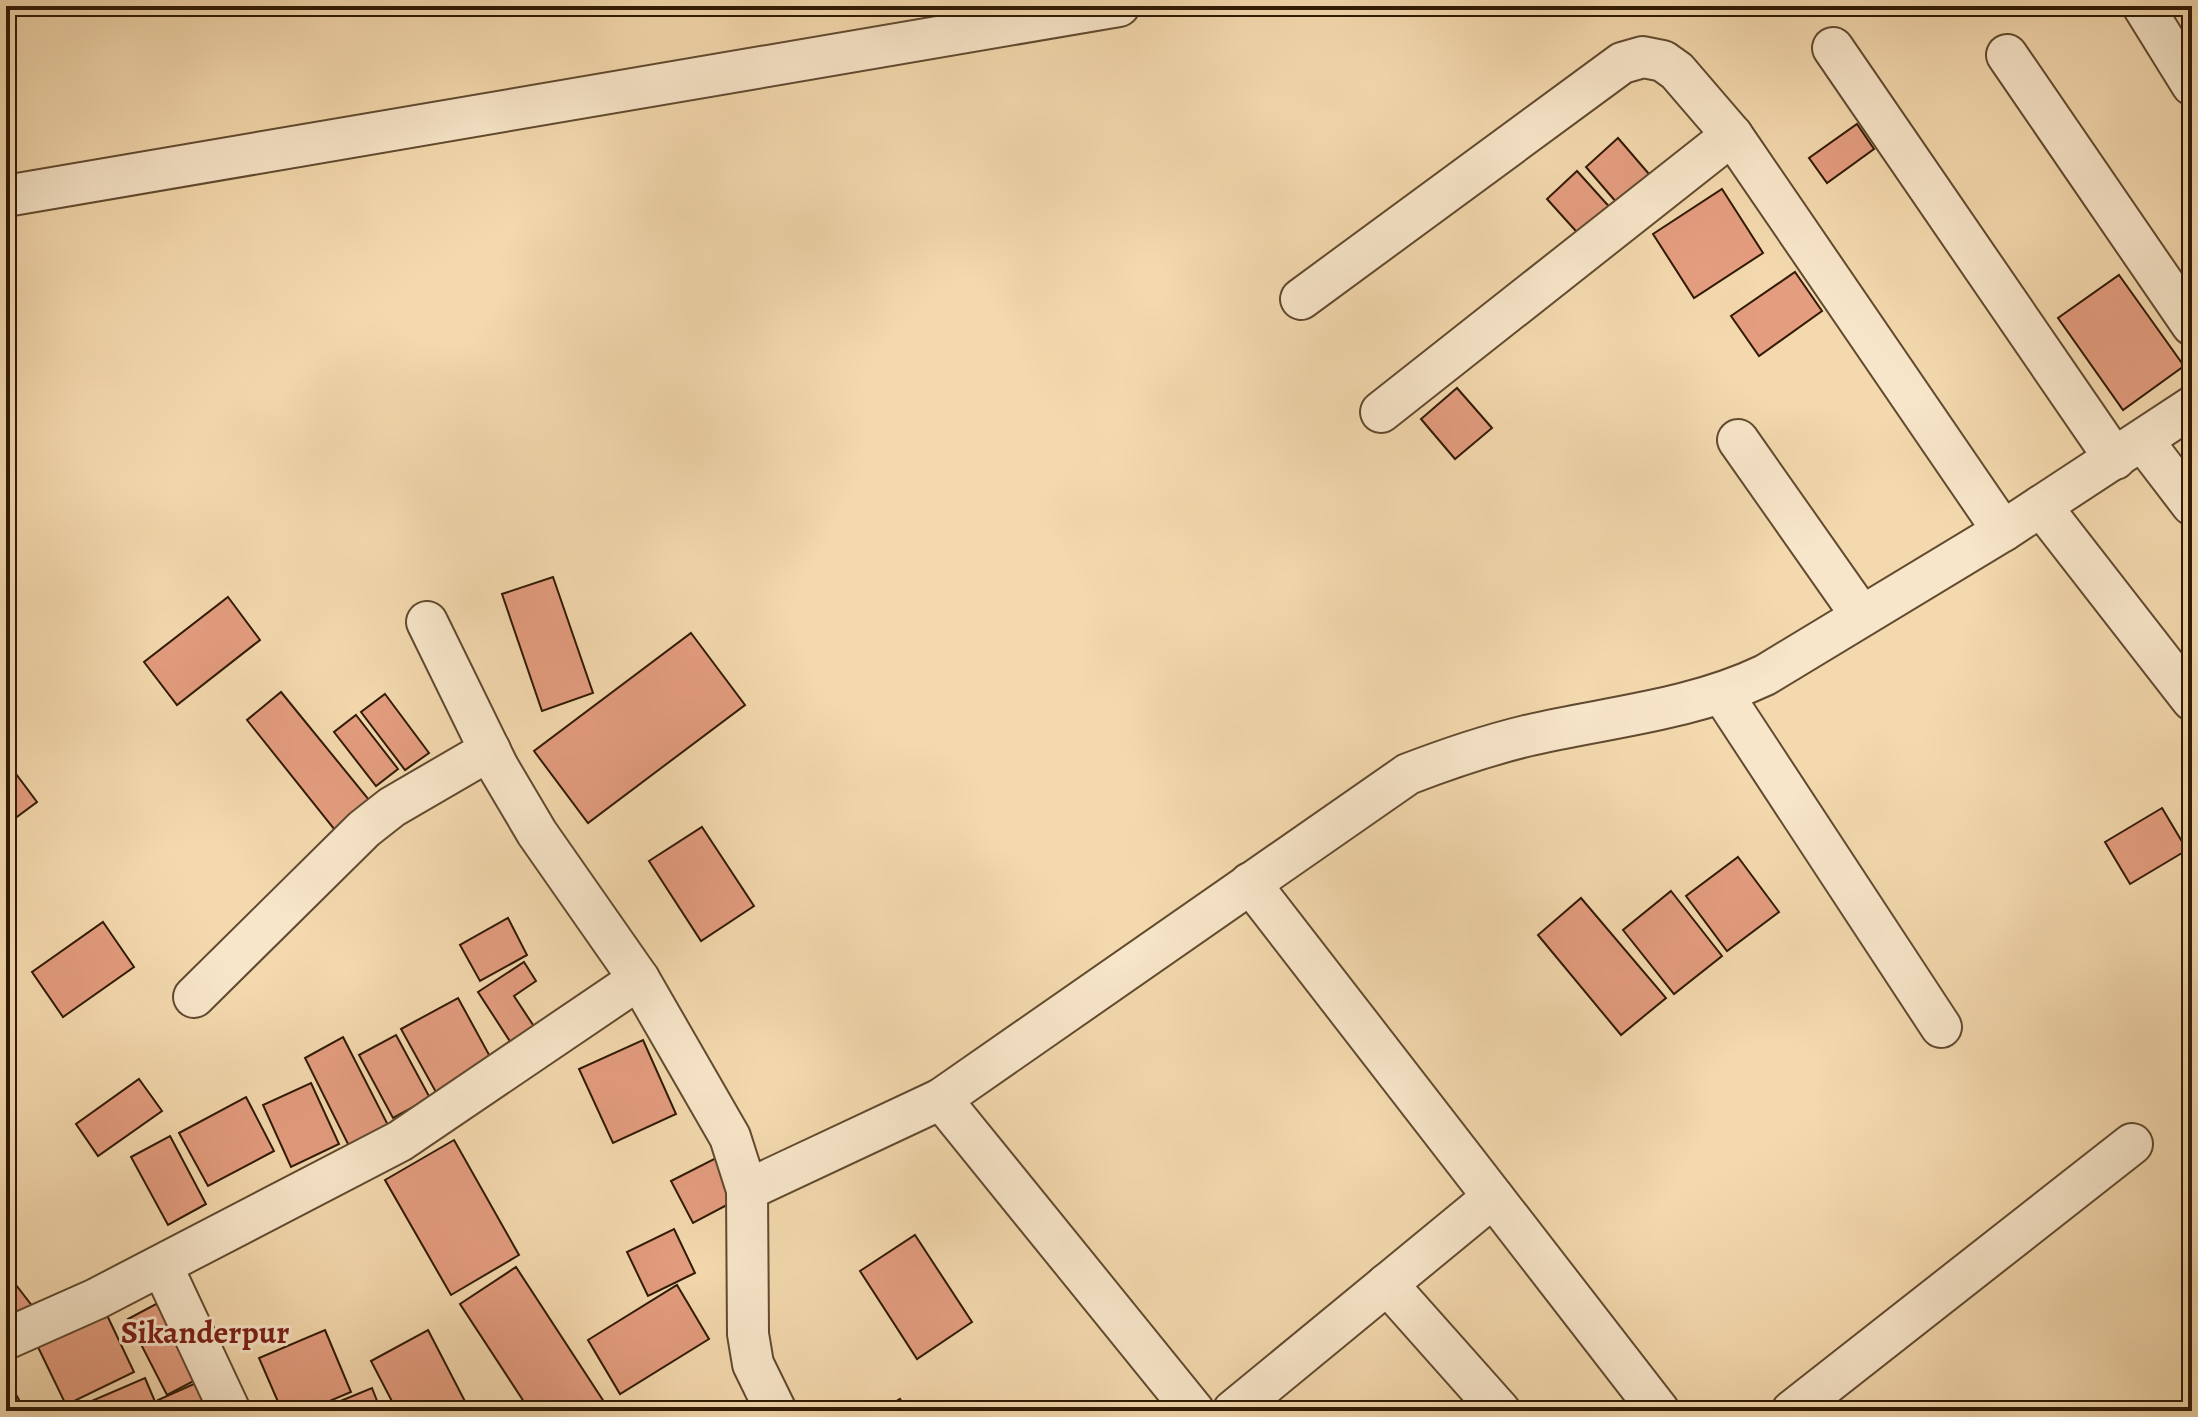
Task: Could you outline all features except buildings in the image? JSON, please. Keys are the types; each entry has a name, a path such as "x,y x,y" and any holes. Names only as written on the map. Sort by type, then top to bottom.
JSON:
{"street":[{"path":"6,196 1119,6"},
{"path":"2143,6 2192,85"},
{"path":"1833,48 2129,450 2192,505"},
{"path":"2007,55 2192,325"},
{"path":"1301,299 1622,63 1643,57 1663,61 1677,71 1732,135 2003,531"},
{"path":"1381,412 1732,135"},
{"path":"747,1190 941,1099 1250,883 1420,769 1456,755 1526,736 1723,695 1765,675 2003,531 2192,407"},
{"path":"1738,440 1861,615"},
{"path":"2041,506 2192,700"},
{"path":"427,622 490,750 537,833 639,979 730,1137 747,1190 748,1334 753,1364 776,1411"},
{"path":"1723,695 1941,1027"},
{"path":"194,997 364,829 392,807 490,750"},
{"path":"1250,883 1659,1411"},
{"path":"6,1339 162,1266 400,1141 639,979"},
{"path":"941,1099 1194,1411"},
{"path":"1792,1411 2132,1144"},
{"path":"1233,1411 1493,1197"},
{"path":"162,1266 230,1411"},
{"path":"1387,1284 1500,1411"}],"district":[{"name":"Sikanderpur","path":"205,1332"}]}
